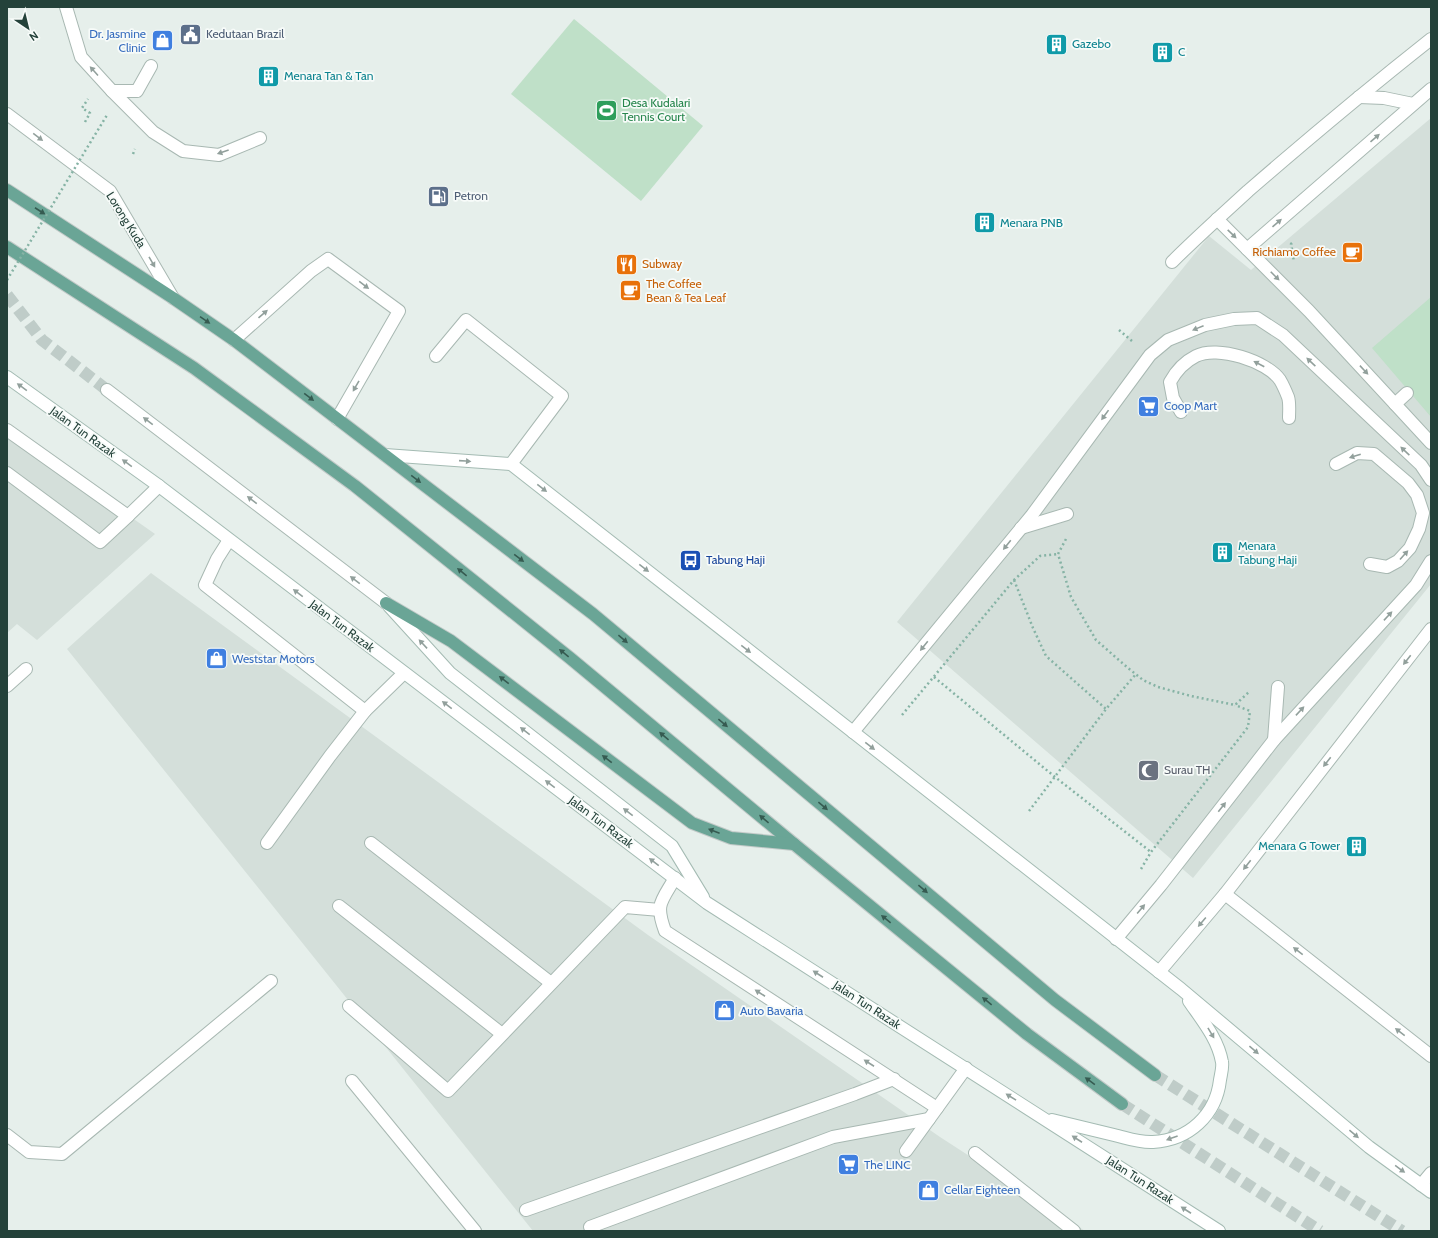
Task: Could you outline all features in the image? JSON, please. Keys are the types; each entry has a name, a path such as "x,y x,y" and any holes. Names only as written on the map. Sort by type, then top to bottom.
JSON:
{"main road":[{"path":"66,7 81,57 153,132 183,151 219,155 260,138"},
{"path":"1172,262 1269,173 1431,39"},
{"path":"112,91 137,91 151,66"},
{"path":"1247,248 1431,89"},
{"path":"1359,97 1384,98 1413,104"},
{"name":"Lorong Kuda","path":"7,114 110,191 173,298"},
{"path":"7,190 173,298 234,340 593,614 1055,1000 1155,1074"},
{"path":"1217,220 1309,311 1431,443"},
{"path":"7,247 194,368 355,486 570,658 794,844 1027,1034 1122,1104"},
{"path":"234,340 311,271 328,259 399,311 337,419"},
{"path":"853,732 1036,509 1150,355 1168,340 1205,325 1234,319 1257,318 1283,335 1421,465 1431,480"},
{"path":"436,356 466,320 562,396 511,464"},
{"path":"1181,412 1173,398 1170,382 1178,369 1196,356 1217,352 1243,357 1262,366 1280,379 1289,398 1289,418"},
{"name":"Jalan Tun Razak","path":"7,377 159,486 707,903 1044,1117 1219,1231"},
{"path":"107,390 386,603 451,641 692,823 731,838 794,844"},
{"path":"1395,404 1407,393"},
{"path":"7,430 128,516"},
{"path":"1336,464 1357,453 1374,454 1408,483 1417,495 1423,513 1419,529 1410,548 1398,561 1387,567 1370,564"},
{"path":"385,455 511,464 1181,989 1369,1147 1431,1192"},
{"path":"7,473 100,542 159,486"},
{"path":"1020,528 1068,514"},
{"path":"229,540 216,559 205,585 365,710"},
{"path":"1116,939 1161,885 1274,740 1416,585 1431,561"},
{"path":"386,603 450,673 672,846 707,903"},
{"path":"1159,972 1225,894 1431,629"},
{"path":"7,686 26,669"},
{"path":"267,843 365,710 404,672"},
{"path":"1274,740 1278,686"},
{"path":"371,843 551,983"},
{"path":"675,878 659,905 660,918 666,931 937,1108"},
{"path":"1225,894 1431,1056"},
{"path":"339,906 502,1034"},
{"path":"348,1006 448,1091 625,907 660,910"},
{"path":"7,1135 29,1152 62,1154 271,981"},
{"path":"1044,1117 1134,1140 1152,1142 1169,1140 1194,1128 1203,1120 1212,1108 1219,1094 1222,1063 1213,1037 1181,989"},
{"path":"906,1151 966,1068"},
{"path":"526,1210 894,1079"},
{"path":"352,1081 475,1231"},
{"path":"593,1231 590,1227 833,1137 929,1119"},
{"path":"974,1153 1074,1231"},
{"path":"1421,1185 1431,1173"}],"path":[{"path":"82,108 90,113 85,122"},
{"path":"7,280 107,115"},
{"path":"1294,264 1291,244 1297,239"},
{"path":"1067,538 1058,554 1071,597 1096,640 1143,680 1158,687 1191,696 1235,705 1250,711 1248,727 1151,852 1140,870"},
{"path":"902,715 1014,580 1040,556 1058,554"},
{"path":"1014,580 1046,656 1106,709"},
{"path":"1028,812 1106,709 1136,674"},
{"path":"934,677 1055,777 1151,852"},
{"path":"1235,705 1250,691"}],"shaded area":[{"path":"1431,118 1431,584 1193,878 897,622 1209,236 1251,270"},
{"path":"7,430 155,534 37,640 17,624 7,633"},
{"path":"151,573 648,935 940,1137 1085,1231 533,1231 67,649"}],"green space":[{"name":"Desa Kudalari Tennis Court","path":"574,19 703,126 641,201 511,94"},
{"path":"1431,297 1431,417 1372,348"}],"tunnel":[{"path":"7,295 42,340 107,390"},
{"path":"1155,1075 1402,1231"},
{"path":"1122,1104 1320,1231"}],"place":[{"name":"Kedutaan Brazil","path":"191,34"},
{"name":"Dr. Jasmine Clinic","path":"162,41"},
{"name":"Gazebo","path":"1056,44"},
{"name":"C","path":"1162,52"},
{"name":"Menara Tan & Tan","path":"268,76"},
{"name":"Desa Kudalari Tennis Court","path":"607,110"},
{"name":"Petron","path":"439,196"},
{"name":"Menara PNB","path":"985,223"},
{"name":"Richiamo Coffee","path":"1352,252"},
{"name":"Subway","path":"626,264"},
{"name":"The Coffee Bean & Tea Leaf","path":"630,291"},
{"name":"Coop Mart","path":"1148,406"},
{"name":"Menara Tabung Haji","path":"1222,553"},
{"name":"Tabung Haji","path":"691,560"},
{"name":"Weststar Motors","path":"216,659"},
{"name":"Surau TH","path":"1148,770"},
{"name":"Menara G Tower","path":"1356,846"},
{"name":"Auto Bavaria","path":"725,1011"},
{"name":"The LINC","path":"849,1165"},
{"name":"Cellar Eighteen","path":"929,1190"}]}
